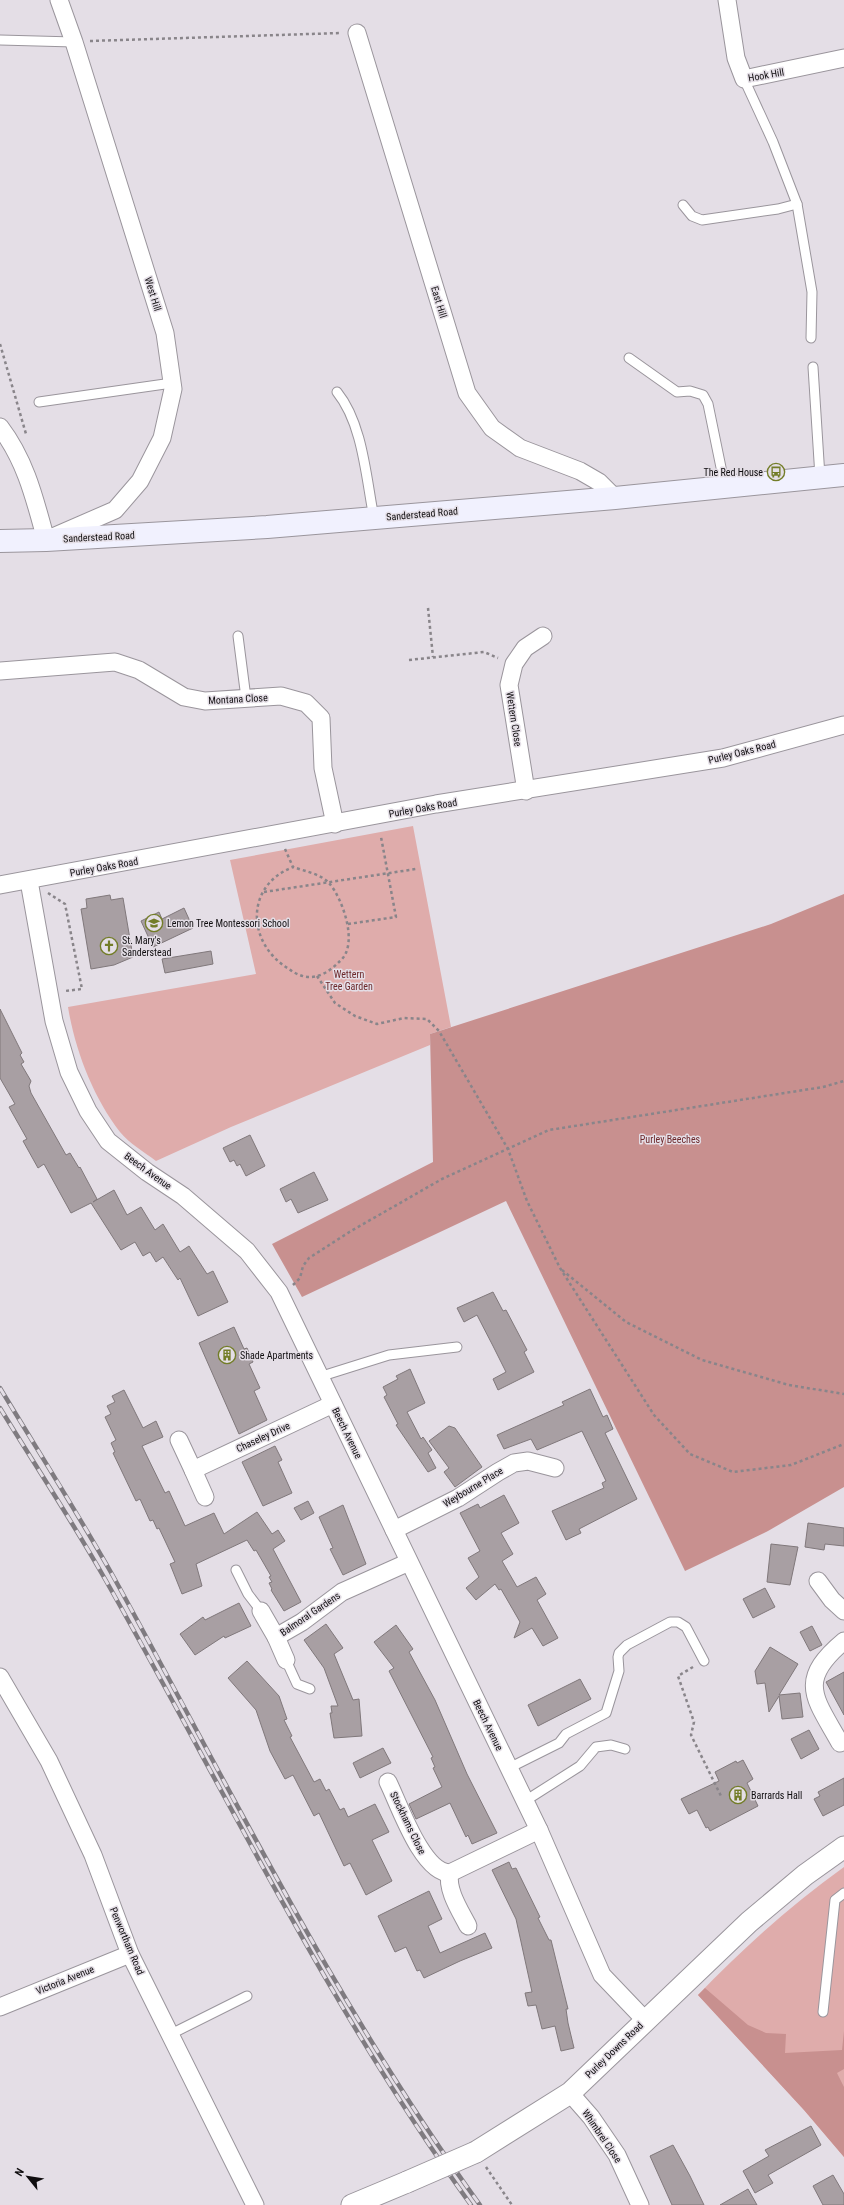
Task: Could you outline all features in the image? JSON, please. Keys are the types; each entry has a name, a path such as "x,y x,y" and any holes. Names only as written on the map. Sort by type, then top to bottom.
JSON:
{"main road":[{"name":"Sanderstead Road","path":"0,541 46,540 267,527 615,498 844,475"}],"street":[{"name":"West Hill","path":"46,540 115,510 140,481 162,438 174,389 165,333 74,42 58,0"},
{"name":"Hook Hill","path":"727,0 736,58 744,79 844,58"},
{"name":"East Hill","path":"357,33 467,393 492,428 520,448 580,471 599,482 615,498"},
{"path":"0,427 16,451 30,479 46,540"},
{"name":"Wettern Close","path":"526,791 509,685 514,664 525,648 543,636"},
{"name":"Montana Close","path":"0,671 115,662 139,670 184,697 205,701 281,696 306,703 321,718 323,768 335,824"},
{"name":"Purley Oaks Road","path":"0,885 29,881 436,804 526,791 723,758 844,725"},
{"name":"Beech Avenue","path":"29,881 54,1021 69,1072 88,1111 108,1142 147,1172 183,1196 247,1251 279,1292 539,1830 602,1975 645,2020"},
{"name":"Chaseley Drive","path":"193,1470 333,1404"},
{"path":"178,1440 205,1497"},
{"name":"Weybourne Place","path":"394,1530 458,1498 514,1463 528,1461 555,1468"},
{"name":"Balmoral Gardens","path":"276,1637 302,1622 342,1592 409,1562"},
{"path":"818,1581 832,1600 844,1611"},
{"name":"Balmoral Gardens","path":"260,1611 276,1637 286,1660"},
{"path":"840,1743 815,1698 813,1684 818,1669 828,1654 844,1642"},
{"name":"Penwortham Road","path":"0,1677 49,1762 93,1855 130,1954 255,2205"},
{"name":"Stockhams Close","path":"388,1782 425,1858 439,1870 450,1873"},
{"path":"468,1926 452,1889 450,1873 539,1830"},
{"name":"Purley Downs Road","path":"352,2205 476,2152 570,2092 749,1922 805,1875 844,1847"},
{"name":"Victoria Avenue","path":"0,2006 130,1954"},
{"name":"Whimbrel Close","path":"570,2092 591,2117 617,2155 640,2205"}],"lane":[{"path":"0,40 74,42"},
{"path":"744,79 773,142 797,204 812,292 811,338"},
{"path":"684,205 692,216 702,220 778,209 797,204"},
{"path":"629,358 677,392 690,391 703,395 708,404 725,487"},
{"path":"813,367 820,477"},
{"path":"39,402 172,383"},
{"path":"337,392 346,403 358,434 374,518"},
{"path":"238,636 246,698"},
{"path":"320,1377 389,1355 457,1347"},
{"path":"236,1570 248,1594 260,1611"},
{"path":"509,1768 559,1744 566,1734 606,1713 619,1671 619,1653 627,1645 670,1622 678,1622 686,1627 704,1661"},
{"path":"286,1660 297,1684 310,1689"},
{"path":"525,1801 580,1766 596,1747 611,1745 625,1749"},
{"path":"823,2012 835,1900 844,1893"},
{"path":"171,2034 247,1996"}],"path":[{"path":"74,42 357,33"},
{"path":"428,608 433,657"},
{"path":"409,660 484,652 514,664"},
{"path":"280,834 293,867"},
{"path":"348,924 396,917 381,837"},
{"path":"293,867 328,882 338,896 348,924 349,945 342,960 331,969 317,976 304,977 292,972 279,963 266,951 260,937 256,921 257,908 263,892 272,879 283,871 293,867"},
{"path":"263,892 416,869"},
{"path":"29,881 65,904 82,989 49,993"},
{"path":"317,976 335,1003 354,1016 377,1024 404,1018 427,1019 439,1031 508,1149 527,1201 560,1268 654,1415 690,1454 733,1472 791,1465 844,1444"},
{"path":"279,1292 294,1284 300,1278 303,1266 309,1258 345,1235 442,1179 549,1130 672,1112 823,1087 844,1081"},
{"path":"560,1268 626,1322 702,1360 790,1385 844,1394"},
{"path":"704,1661 678,1676 694,1722 691,1735 721,1796"},
{"path":"476,2152 512,2205"}],"green space":[{"name":"Wettern Tree Garden","path":"413,826 451,1027 430,1034 430,1045 231,1127 156,1161 128,1140 120,1132 101,1104 86,1072 75,1040 68,1007 256,974 230,860"},
{"name":"Purley Beeches","path":"844,894 844,1487 768,1531 685,1571 506,1201 302,1297 272,1244 433,1162 430,1034 771,924"},
{"path":"844,1867 844,2157 804,2110 698,1995 768,1928 805,1896"},
{"path":"705,1988 748,2025 766,2033 786,2034 785,2053 842,2050 844,2031 844,2069 837,2073 844,2087 844,2157 804,2110 698,1995"}],"building":[{"name":"St. Mary's Sanderstead","path":"110,895 111,900 123,898 133,957 114,965 91,969 81,909 87,908 86,899"},
{"path":"184,908 193,928 153,947 141,921 159,912 162,919"},
{"path":"211,951 213,964 165,973 162,959"},
{"path":"0,1009 22,1053 20,1055 24,1062 21,1064 31,1081 29,1086 31,1093 66,1155 70,1153 79,1168 80,1167 97,1199 93,1202 114,1190 127,1215 141,1207 155,1230 163,1224 180,1252 189,1246 207,1274 213,1271 228,1302 198,1316 180,1278 178,1280 163,1257 156,1262 150,1252 143,1256 135,1242 121,1250 91,1203 71,1213 44,1164 38,1168 23,1141 27,1139 9,1107 15,1104 0,1078"},
{"path":"250,1135 265,1166 246,1176 240,1164 237,1166 234,1160 230,1162 223,1148"},
{"path":"314,1172 328,1200 298,1213 291,1199 286,1202 280,1189"},
{"path":"493,1292 503,1311 506,1310 527,1350 524,1352 534,1372 498,1390 493,1379 506,1372 493,1346 477,1315 464,1322 457,1308"},
{"path":"234,1327 244,1349 247,1348 253,1362 249,1364 260,1388 254,1391 267,1420 239,1434 199,1343"},
{"path":"410,1369 425,1403 407,1412 421,1439 423,1437 432,1450 428,1453 436,1468 428,1472 396,1425 398,1424 384,1397 387,1395 383,1387 398,1379 396,1376"},
{"path":"590,1389 603,1417 607,1415 613,1429 605,1433 637,1499 579,1529 581,1533 566,1540 552,1511 604,1488 602,1483 606,1481 582,1431 537,1450 531,1439 504,1449 497,1435 564,1405 562,1402"},
{"path":"124,1390 143,1428 156,1421 163,1437 142,1446 165,1493 169,1491 185,1526 214,1513 224,1534 257,1512 272,1534 278,1530 285,1541 273,1549 301,1602 284,1611 271,1590 272,1589 269,1583 272,1582 269,1577 271,1576 256,1550 254,1551 247,1540 196,1564 202,1586 182,1594 170,1564 175,1562 159,1528 157,1529 153,1520 150,1521 140,1499 136,1501 113,1453 115,1452 111,1443 116,1440 105,1417 111,1414 107,1406 115,1402 112,1396"},
{"path":"449,1426 455,1428 482,1467 455,1487 444,1472 449,1468 429,1441"},
{"path":"275,1446 282,1460 278,1462 292,1493 263,1506 242,1462"},
{"path":"504,1495 519,1523 501,1533 513,1554 502,1561 517,1587 536,1577 546,1594 537,1600 558,1638 543,1646 532,1628 514,1638 520,1622 501,1589 499,1590 495,1584 476,1600 466,1588 479,1577 468,1558 480,1551 460,1513 478,1504 480,1508"},
{"path":"308,1501 314,1513 301,1520 294,1508"},
{"path":"343,1505 366,1564 343,1575 330,1549 333,1548 319,1517"},
{"path":"808,1523 844,1528 844,1546 825,1544 824,1550 805,1547"},
{"path":"771,1544 798,1547 790,1585 767,1582"},
{"path":"765,1588 775,1607 753,1618 743,1599"},
{"path":"239,1603 251,1626 225,1638 224,1636 195,1655 180,1634 203,1617 205,1620"},
{"path":"326,1624 343,1648 334,1654 353,1700 359,1699 362,1736 334,1738 330,1713 332,1713 331,1706 338,1706 324,1668 304,1640"},
{"path":"396,1625 413,1649 409,1652 435,1700 467,1774 497,1833 472,1844 468,1835 466,1837 450,1803 416,1819 409,1804 442,1787 433,1768 435,1767 431,1758 433,1757 389,1671 394,1668 374,1642"},
{"path":"812,1626 822,1645 810,1651 800,1632"},
{"path":"770,1647 798,1664 779,1695 800,1693 803,1717 782,1719 779,1696 769,1712 765,1683 757,1684 755,1671"},
{"path":"247,1661 279,1696 287,1719 284,1720 292,1736 290,1737 314,1782 320,1779 326,1791 329,1789 340,1810 344,1808 348,1817 375,1804 389,1832 372,1840 392,1881 366,1895 350,1863 344,1866 319,1813 314,1816 293,1775 285,1779 270,1751 256,1710 228,1678"},
{"path":"844,1672 844,1715 826,1682"},
{"path":"580,1679 591,1699 538,1726 528,1705"},
{"path":"809,1730 819,1749 801,1759 791,1739"},
{"path":"383,1748 391,1763 360,1778 353,1763"},
{"name":"Barrards Hall","path":"743,1760 753,1779 747,1783 758,1806 710,1831 708,1827 706,1828 697,1810 689,1814 681,1799 719,1781 715,1772 736,1761 737,1763"},
{"path":"844,1778 844,1805 823,1816 814,1799 820,1796 818,1792"},
{"path":"509,1862 512,1869 516,1868 540,1917 538,1918 549,1940 551,1940 568,2009 566,2009 568,2023 574,2048 561,2051 555,2026 542,2029 536,2005 528,2006 525,1993 532,1992 516,1919 492,1870"},
{"path":"429,1891 442,1919 428,1926 440,1953 485,1933 492,1948 424,1978 420,1970 417,1971 406,1947 395,1952 378,1916"},
{"path":"811,2126 821,2145 768,2175 773,2183 755,2193 743,2171 769,2156 765,2150"},
{"path":"673,2145 704,2205 672,2205 650,2156"},
{"path":"833,2175 844,2194 844,2205 823,2205 813,2186"},
{"path":"748,2189 757,2205 720,2205"}],"railway":[{"path":"0,1388 113,1576 243,1816 332,1975 428,2130 480,2205"},
{"path":"0,1408 67,1514 105,1579 279,1897 324,1976 419,2130 471,2205"}],"place":[{"name":"The Red House","path":"776,472"},
{"name":"Lemon Tree Montessori School","path":"154,923"},
{"name":"St. Mary's Sanderstead","path":"109,946"},
{"name":"Shade Apartments","path":"227,1355"},
{"name":"Barrards Hall","path":"738,1795"}]}
